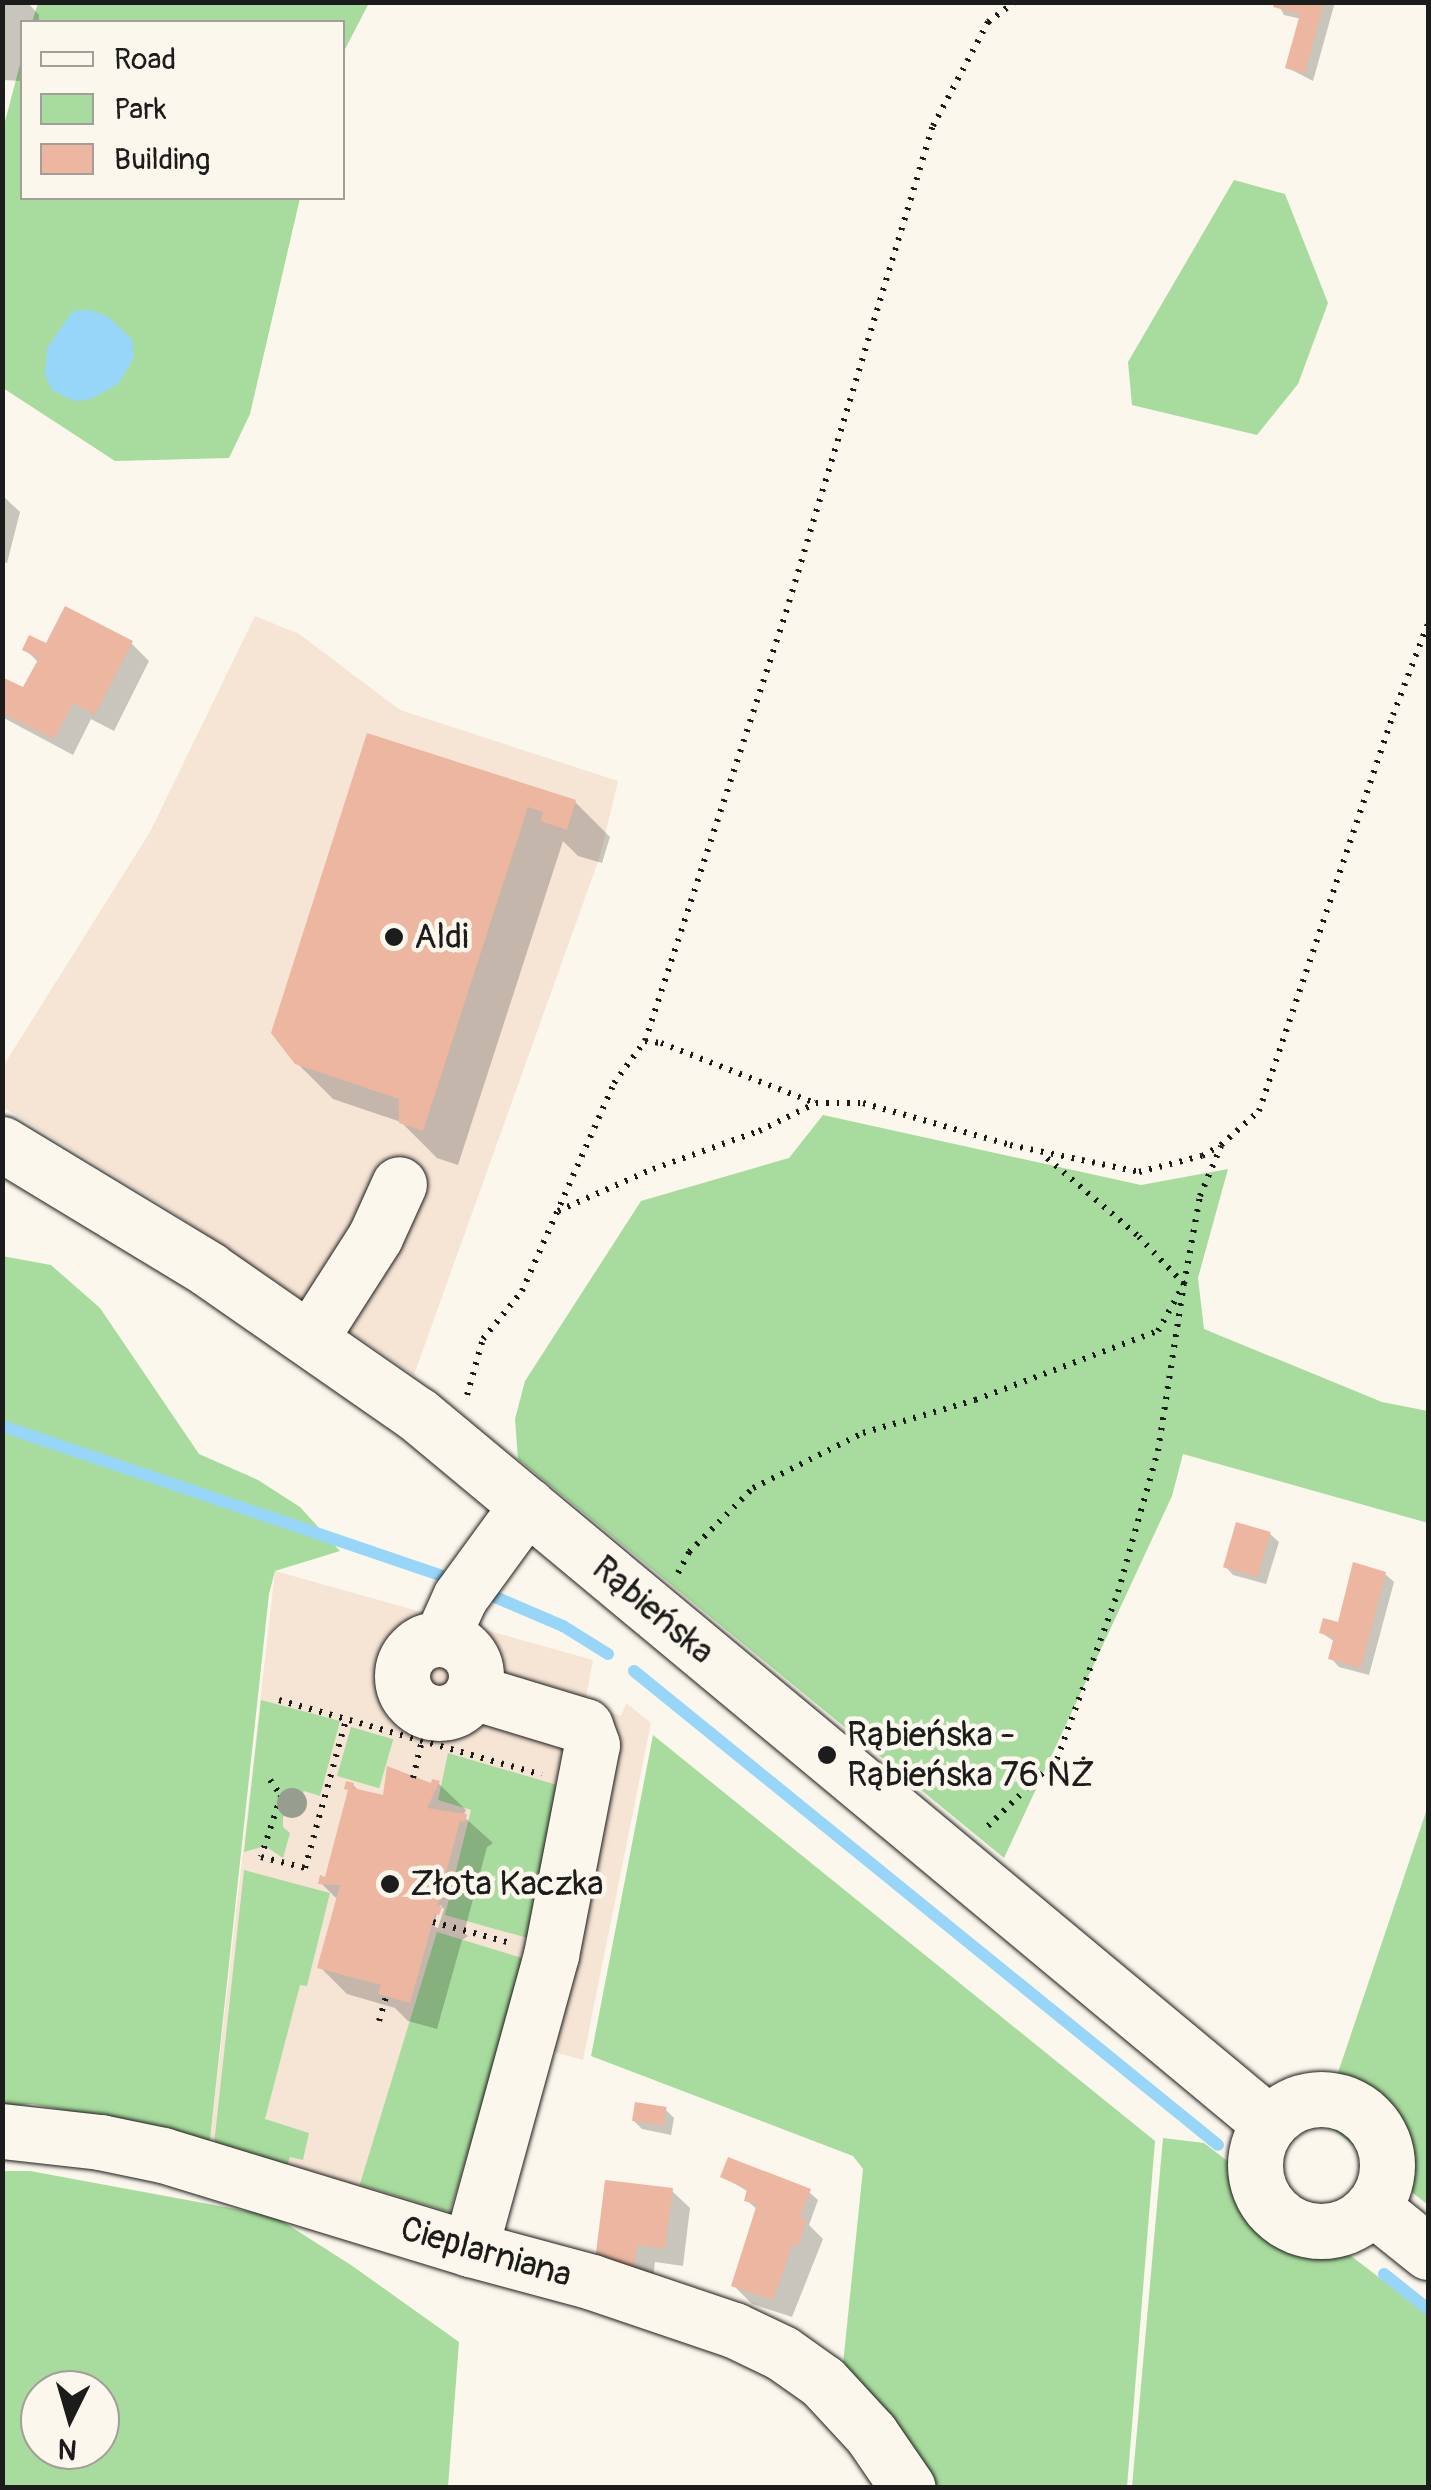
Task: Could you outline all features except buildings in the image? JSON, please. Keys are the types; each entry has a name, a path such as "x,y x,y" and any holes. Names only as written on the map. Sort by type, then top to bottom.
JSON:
{"street":[{"name":"Rąbieńska","path":"2,1144 312,1337 446,1438 1269,2123"},
{"path":"312,1337 376,1236 399,1184"},
{"path":"470,2250 551,1955 592,1745 585,1726 441,1715 409,1698 402,1674 411,1652 441,1640 460,1597 528,1505"},
{"path":"1314,2099 1332,2100 1363,2114 1383,2142 1387,2159 1382,2193 1372,2207 1337,2230 1296,2227 1278,2216 1256,2182 1259,2141 1269,2123 1282,2111 1314,2099"},
{"name":"Cieplarniana","path":"2,2131 100,2142 163,2155 470,2250 652,2301 782,2354 840,2398 908,2488"},
{"path":"1372,2207 1428,2252"}],"path":[{"path":"446,1438 476,1376 483,1339 522,1291 614,1082 644,1041 789,602 933,126 988,22 1015,2"},
{"path":"644,1041 661,1043 816,1103 863,1103 1041,1153 1139,1172 1202,1156 1221,1145 1259,1111 1393,714 1428,624"},
{"path":"558,1212 653,1169 759,1132 816,1103"},
{"path":"954,1859 1056,1759 1118,1592 1153,1468 1200,1196 1221,1145"},
{"path":"1041,1153 1136,1235 1184,1284"},
{"path":"658,1614 689,1552 753,1488 864,1433 975,1400 1158,1332 1184,1284"},
{"path":"279,1700 346,1720 441,1715 586,1787"},
{"path":"413,1778 441,1715"},
{"path":"270,1780 281,1796 261,1857 305,1868 346,1720"},
{"path":"433,1922 551,1955"},
{"path":"380,2021 386,1996"}],"shaded area":[{"path":"255,616 299,634 400,710 618,781 600,856 414,1375 162,1205 3,1107 2,1068 150,832"},
{"path":"275,1571 593,1660 585,1703 621,1716 626,1703 651,1723 583,2060 513,2040 464,2217 209,2149"}],"green space":[{"path":"38,2 369,3 345,49 345,20 33,20"},
{"path":"20,65 20,200 300,200 250,414 229,458 115,461 3,388 3,129"},
{"path":"1234,180 1285,194 1328,303 1298,384 1257,435 1132,405 1128,362"},
{"path":"823,1115 1141,1185 1228,1169 1198,1278 1204,1329 1382,1402 1428,1411 1428,1523 1183,1454 1172,1496 1004,1858 518,1459 515,1419 525,1381 641,1201 789,1158"},
{"path":"2,1256 51,1265 100,1308 199,1454 258,1480 300,1507 340,1551 275,1571 269,1594 209,2149 158,2128 32,2104 3,2107"},
{"path":"261,1700 340,1721 320,1796 304,1791 297,1807 283,1817 283,1827 290,1833 283,1858 265,1846 244,1852"},
{"path":"351,1727 393,1739 379,1788 337,1776"},
{"path":"653,1735 1155,2141 1127,2487 934,2487 843,2364 863,2169 853,2156 591,2056"},
{"path":"448,1753 564,1787 531,1939 445,1915 471,1810 438,1800"},
{"path":"1428,1806 1428,2205 1322,2120"},
{"path":"244,1870 330,1893 307,1986 300,1985 265,2119 309,2133 303,2160 290,2157 287,2166 214,2145"},
{"path":"437,1932 527,1959 450,2212 360,2184"},
{"path":"1163,2138 1204,2143 1428,2315 1428,2487 1132,2487"},
{"path":"3,2171 30,2171 274,2216 351,2265 459,2342 448,2487 3,2488"}],"water":[{"path":"73,311 106,315 132,339 134,358 118,384 91,399 74,401 52,390 45,375 47,348"}],"waterway":[{"path":"2,1426 442,1576"},
{"path":"481,1591 563,1626 608,1654"},
{"path":"634,1671 1218,2145"},
{"path":"1384,2274 1428,2309"}],"place":[{"name":"Aldi","path":"394,937"},
{"name":"Rąbieńska - Rąbieńska 76 NŻ","path":"827,1755"},
{"name":"Złota Kaczka","path":"390,1884"}]}
